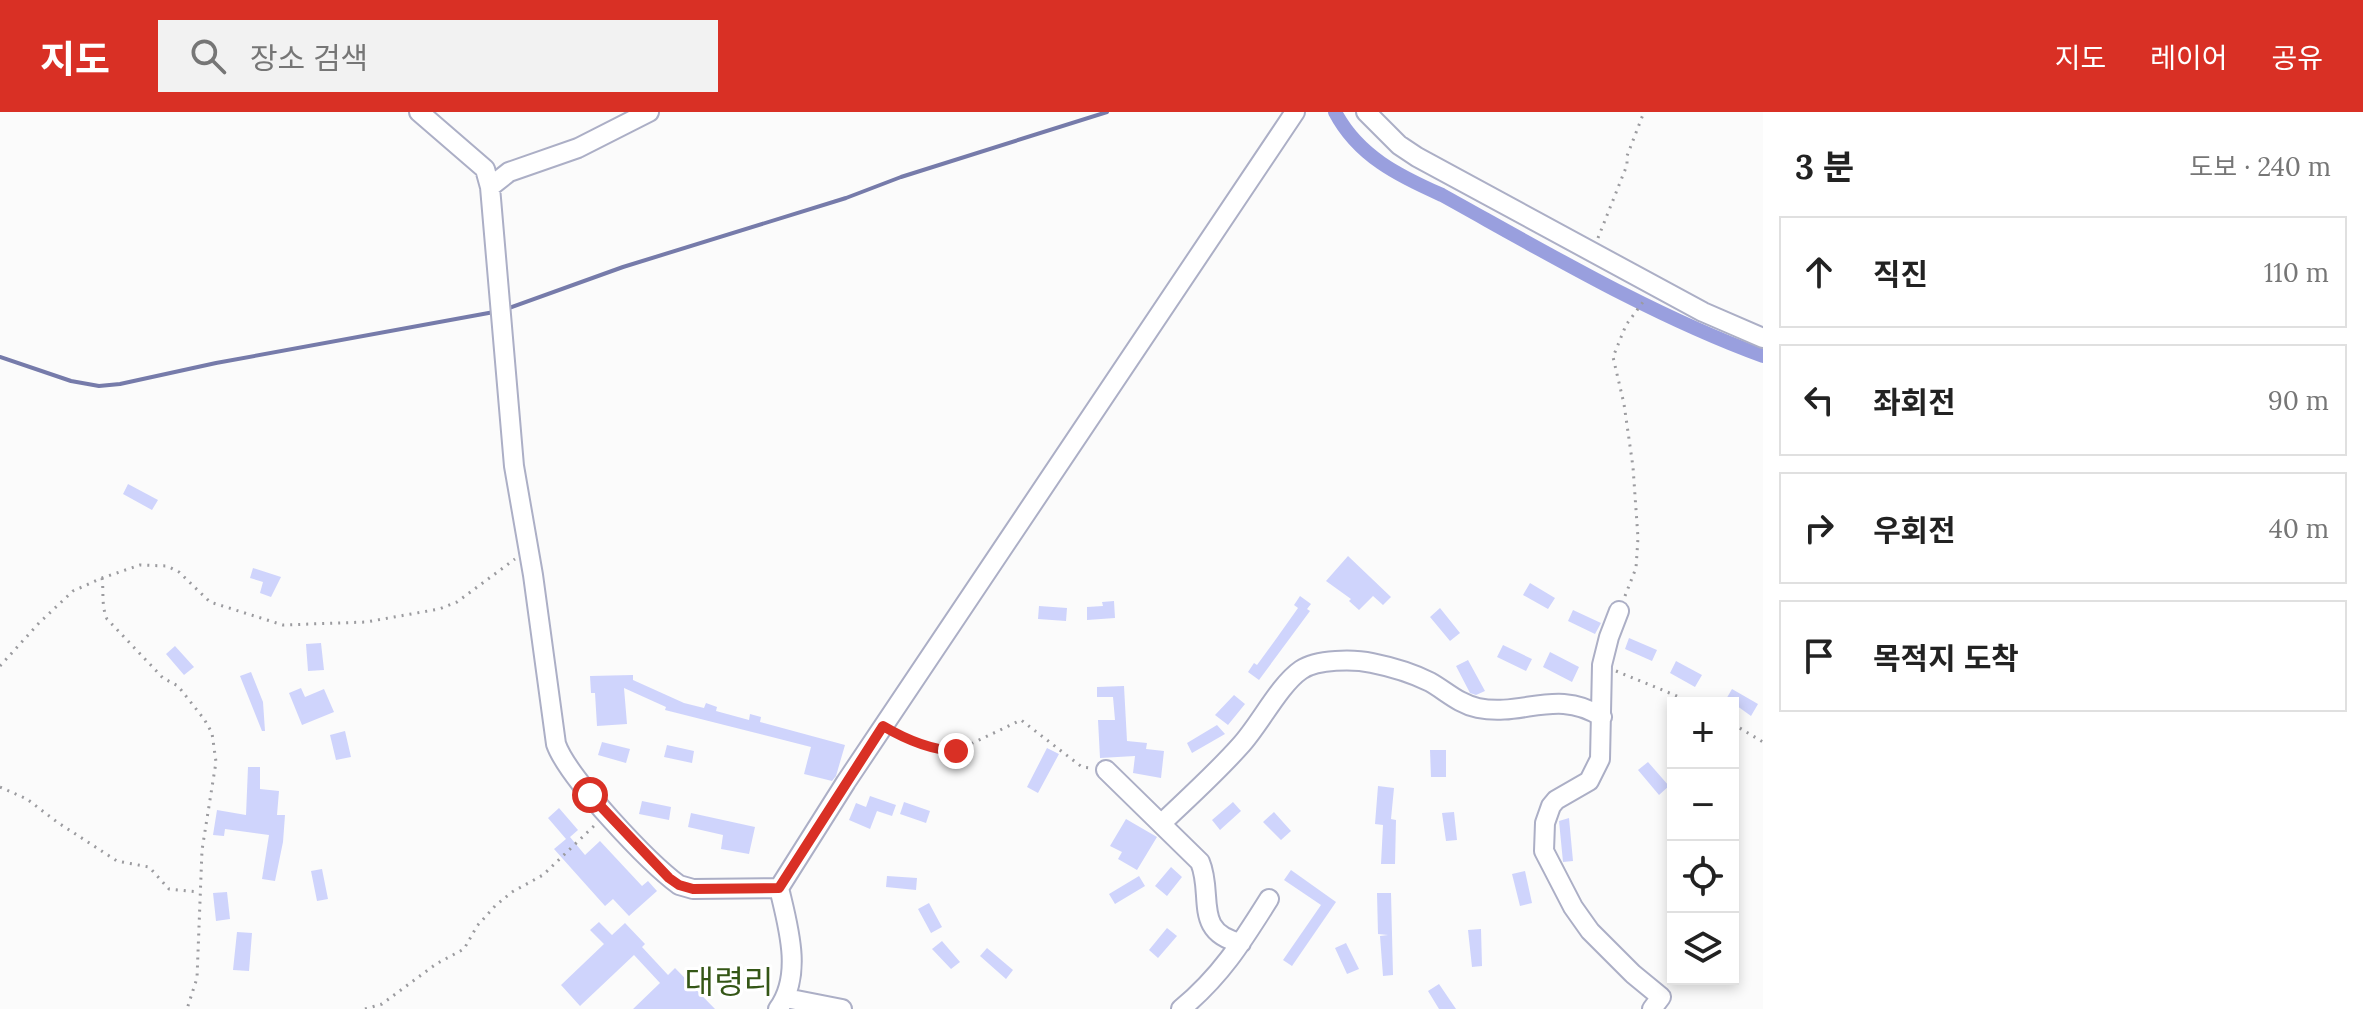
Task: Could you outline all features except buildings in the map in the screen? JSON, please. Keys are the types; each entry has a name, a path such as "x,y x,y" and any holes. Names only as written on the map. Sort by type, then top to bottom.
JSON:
{"street":[{"path":"419,112 485,169 490,187 514,466 533,575 556,744 561,758 607,813 679,885 693,889 779,888"},
{"path":"490,187 509,172 578,148 649,112"},
{"path":"842,1009 782,1003 790,980 791,948 779,888 883,726 1295,112"},
{"path":"1366,112 1391,138 1417,157 1703,312 1763,338"},
{"path":"1619,611 1602,665 1602,717 1597,770 1589,781 1551,806 1545,823 1544,851 1573,907 1590,931 1661,997 1652,1009"},
{"path":"1162,823 1242,745 1302,669 1322,664 1344,660 1369,662 1400,670 1478,708 1560,703 1587,708 1602,717"},
{"path":"1106,770 1200,862 1204,871 1207,917 1223,936 1241,943"},
{"path":"1181,1009 1225,967 1269,899"}],"path":[{"path":"1592,252 1627,165 1627,156 1644,112"},
{"path":"1619,611 1636,568 1638,538 1633,467 1624,404 1613,357 1626,325 1650,290"},
{"path":"0,666 73,591 140,565 157,563 179,572 210,602 283,625 366,622 439,609 457,602 527,550"},
{"path":"102,578 105,595 102,607 107,619 163,678 178,686 212,733 216,762 198,892 197,978 187,1009"},
{"path":"1602,665 1679,697"},
{"path":"883,726 902,737 945,751 956,751 1021,720 1082,767 1106,770"},
{"path":"1739,728 1763,742"},
{"path":"0,787 27,799 117,861 149,867 169,889 198,892"},
{"path":"365,1009 382,1004 436,964 464,949 477,926 495,906 512,892 543,875 607,813"}],"waterway":[{"path":"506,309 623,267 1107,112"},
{"path":"1335,112 1355,141 1395,172 1640,303 1763,356"},
{"path":"0,357 71,381 99,386 494,312"}],"district":[{"name":"대령리","path":"729,982"}],"route":[{"path":"590,795 679,885 693,889 779,888 883,726 902,737 945,751 956,751"}]}
